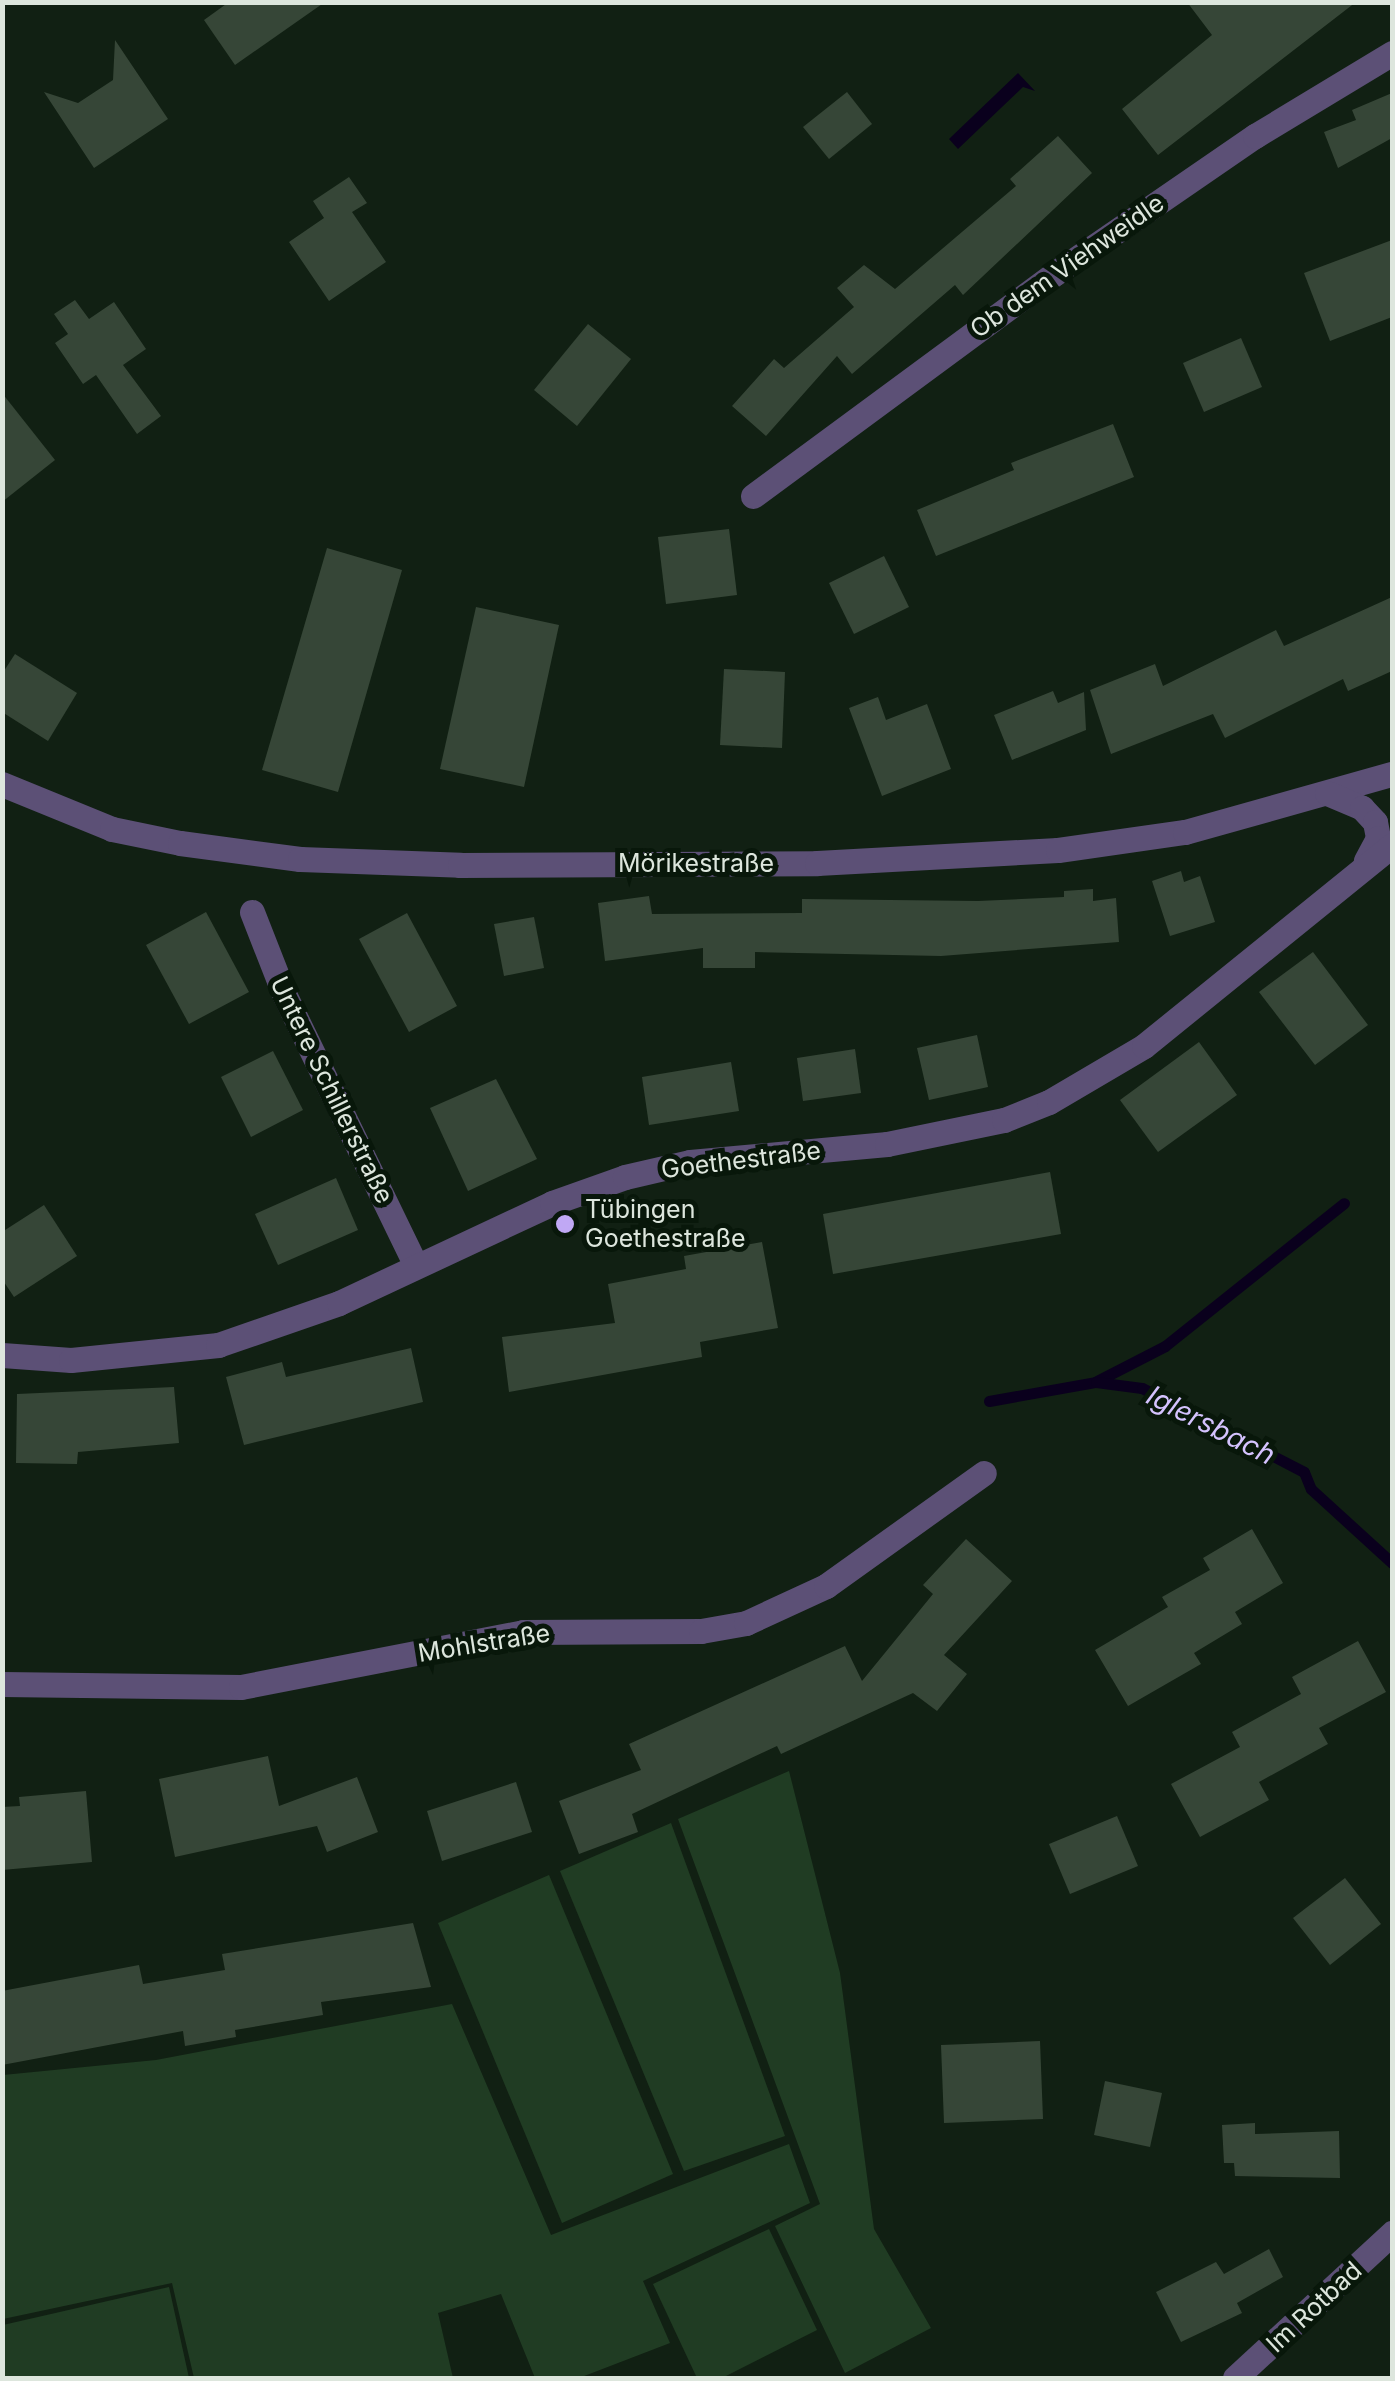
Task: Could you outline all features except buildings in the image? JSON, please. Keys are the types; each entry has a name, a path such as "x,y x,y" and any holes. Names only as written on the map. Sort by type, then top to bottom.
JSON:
{"street":[{"name":"Ob dem Viehweidle","path":"753,496 1054,274 1270,126 1392,54"},
{"name":"Mörikestraße","path":"2,784 112,829 180,843 300,859 460,865 817,862 1058,850 1185,832 1392,774"},
{"path":"1327,793 1362,808 1375,822 1378,838 1366,861"},
{"name":"Goethestraße","path":"2,1354 71,1360 218,1345 276,1329 625,1177 690,1162 958,1132 1050,1102 1144,1046 1366,861 1392,845"},
{"name":"Untere Schillerstraße","path":"252,912 285,996 416,1266"},
{"name":"Mohlstraße","path":"2,1684 242,1687 523,1632 701,1631 746,1623 826,1586 984,1472"},
{"name":"Im Rotbad","path":"1235,2378 1392,2234"}],"green space":[{"path":"789,1771 840,1973 874,2229 931,2328 845,2373 775,2226 820,2204 678,1819"},
{"path":"671,1823 785,2136 684,2171 560,1871"},
{"path":"549,1875 673,2174 562,2223 438,1923"},
{"path":"452,2004 551,2235 789,2144 810,2203 643,2281 670,2343 579,2378 535,2378 501,2294 438,2313 453,2378 194,2378 172,2283 3,2319 3,2075 156,2060"},
{"path":"769,2229 817,2330 722,2378 697,2378 653,2284"},
{"path":"169,2287 189,2378 3,2378 3,2325"}],"shaded area":[{"path":"1018,73 1035,91 1023,87 958,149 949,139"}],"waterway":[{"path":"1097,1381 1165,1346 1344,1203"},
{"name":"Iglersbach","path":"989,1401 1096,1382 1142,1388 1304,1472 1311,1489 1392,1563"}],"place":[{"name":"Tübingen Goethestraße","path":"565,1224"}]}
